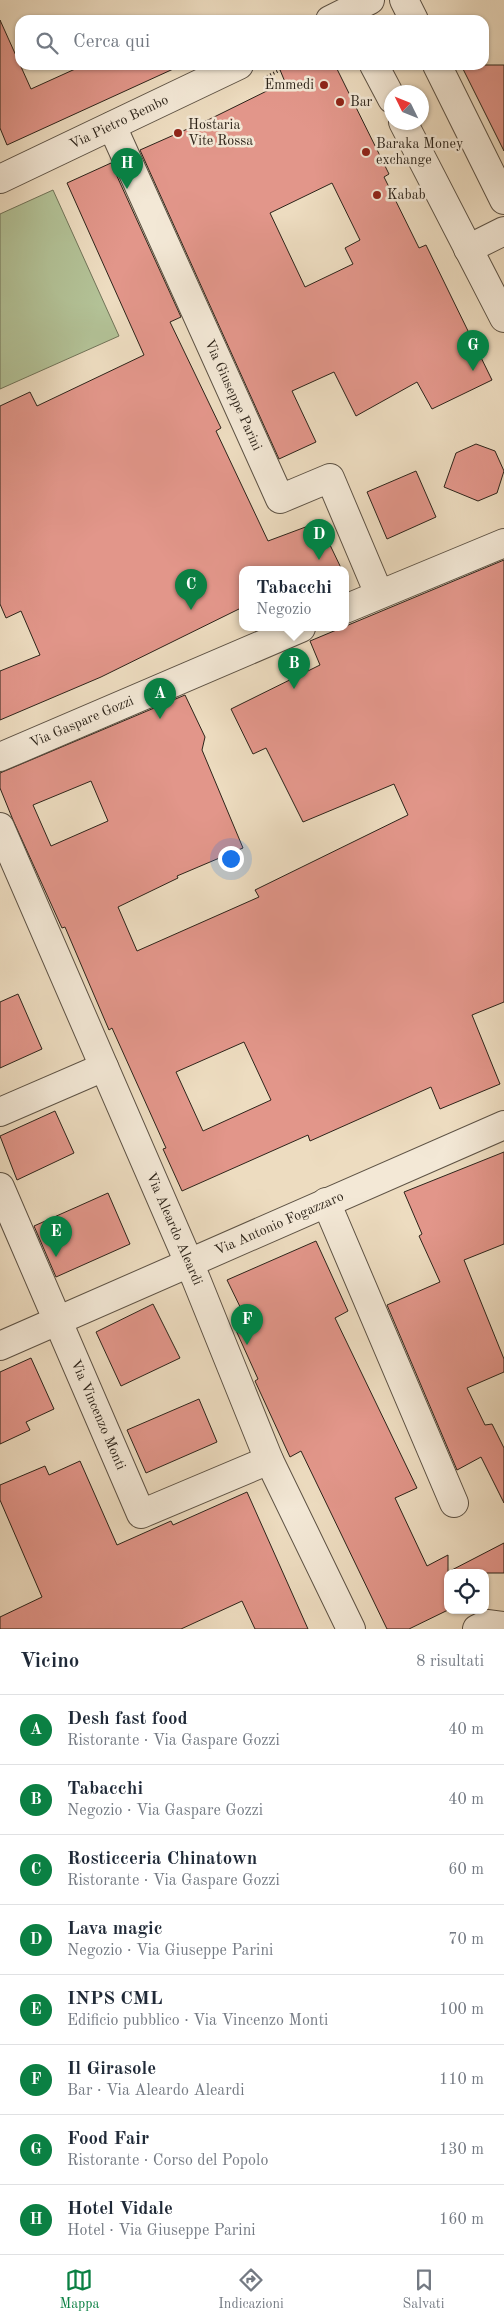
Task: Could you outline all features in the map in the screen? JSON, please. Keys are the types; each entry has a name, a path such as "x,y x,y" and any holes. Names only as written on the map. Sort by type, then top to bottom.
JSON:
{"street":[{"path":"404,0 412,15"},
{"name":"Via Pietro Bembo","path":"0,179 229,70"},
{"path":"377,70 385,85"},
{"path":"439,70 504,200"},
{"name":"Via Giuseppe Parini","path":"112,126 280,498 330,478 379,594"},
{"path":"407,130 504,318"},
{"path":"468,249 504,231"},
{"path":"349,607 504,543"},
{"name":"Via Gaspare Gozzi","path":"0,756 293,631"},
{"name":"Via Aleardo Aleardi","path":"0,827 188,1262 269,1460 351,1629"},
{"path":"0,1112 104,1067"},
{"name":"Via Antonio Fogazzaro","path":"0,1346 504,1125"},
{"name":"Via Vincenzo Monti","path":"0,1187 141,1514 269,1460"},
{"path":"326,1202 454,1503"},
{"path":"477,1629 487,1624 504,1626"}],"green space":[{"path":"53,190 119,336 0,389 0,214"}],"building":[{"path":"0,20 15,53 15,70 22,70 31,89 73,70 171,70 7,145 0,128"},
{"path":"489,65 504,65 504,151 464,70 489,70"},
{"path":"280,70 337,70 389,174 384,177 419,248 426,245 492,380 432,409 417,382 356,416 334,372 292,391 316,442 279,459 140,150 210,119 285,82","holes":["332,183 360,240 345,248 353,264 305,287 270,213"]},
{"path":"111,163 181,317 170,322 221,428 216,431 268,541 319,522 340,566 239,566 239,609 101,677 0,720 0,671 40,655 21,611 6,618 0,604 0,406 30,392 37,406 144,355 67,183"},
{"path":"476,444 495,451 504,471 497,493 478,501 444,487 456,453"},
{"path":"416,471 436,517 387,539 367,492"},
{"path":"504,560 504,1002 472,1015 500,1084 440,1109 431,1087 310,1141 308,1135 182,1191 163,1149 166,1148 112,1028 109,1030 65,927 62,928 13,820 0,788 0,773 185,695 205,737 202,750 243,848 177,876 178,878 118,907 137,951 259,897 255,890 408,815 394,784 303,822 266,748 253,754 231,709 320,665 310,641 334,631 349,631 349,625","holes":["91,781 108,821 51,846 33,805","244,1042 271,1100 203,1131 176,1072"]},
{"path":"18,994 42,1049 0,1068 0,1002"},
{"path":"55,1111 74,1153 17,1180 0,1136"},
{"path":"504,1152 504,1244 464,1260 504,1359 504,1372 467,1388 485,1425 492,1424 504,1448 504,1503 481,1457 457,1470 387,1305 440,1282 419,1236 422,1234 404,1192"},
{"path":"108,1193 130,1244 56,1277 34,1226"},
{"path":"316,1241 348,1311 335,1318 417,1488 395,1498 427,1566 448,1555 448,1569 444,1569 444,1612 409,1629 387,1629 301,1451 290,1457 255,1381 258,1379 234,1326 247,1321 227,1280"},
{"path":"153,1304 180,1358 121,1386 96,1332"},
{"path":"31,1358 54,1409 26,1422 30,1430 0,1444 0,1372"},
{"path":"199,1399 217,1442 146,1473 127,1430"},
{"path":"80,1461 117,1545 171,1521 173,1525 247,1492 308,1629 255,1629 242,1601 181,1629 0,1629 0,1617 42,1597 0,1500 0,1485 45,1466 49,1475"},
{"path":"504,1543 504,1573 489,1573 489,1569 454,1569"}],"place":[{"name":"Emmedi","path":"324,85"},
{"name":"Bar","path":"340,102"},
{"name":"Hostaria Vite Rossa","path":"178,133"},
{"name":"Baraka Money exchange","path":"366,152"},
{"name":"Hotel Vidale","path":"127,189"},
{"name":"Kabab","path":"377,195"},
{"name":"Food Fair","path":"473,371"},
{"name":"Lava magic","path":"319,560"},
{"name":"Rosticceria Chinatown","path":"191,610"},
{"name":"Tabacchi","path":"294,689"},
{"name":"Desh fast food","path":"160,719"},
{"name":"INPS CML","path":"56,1257"},
{"name":"Il Girasole","path":"247,1345"}]}
